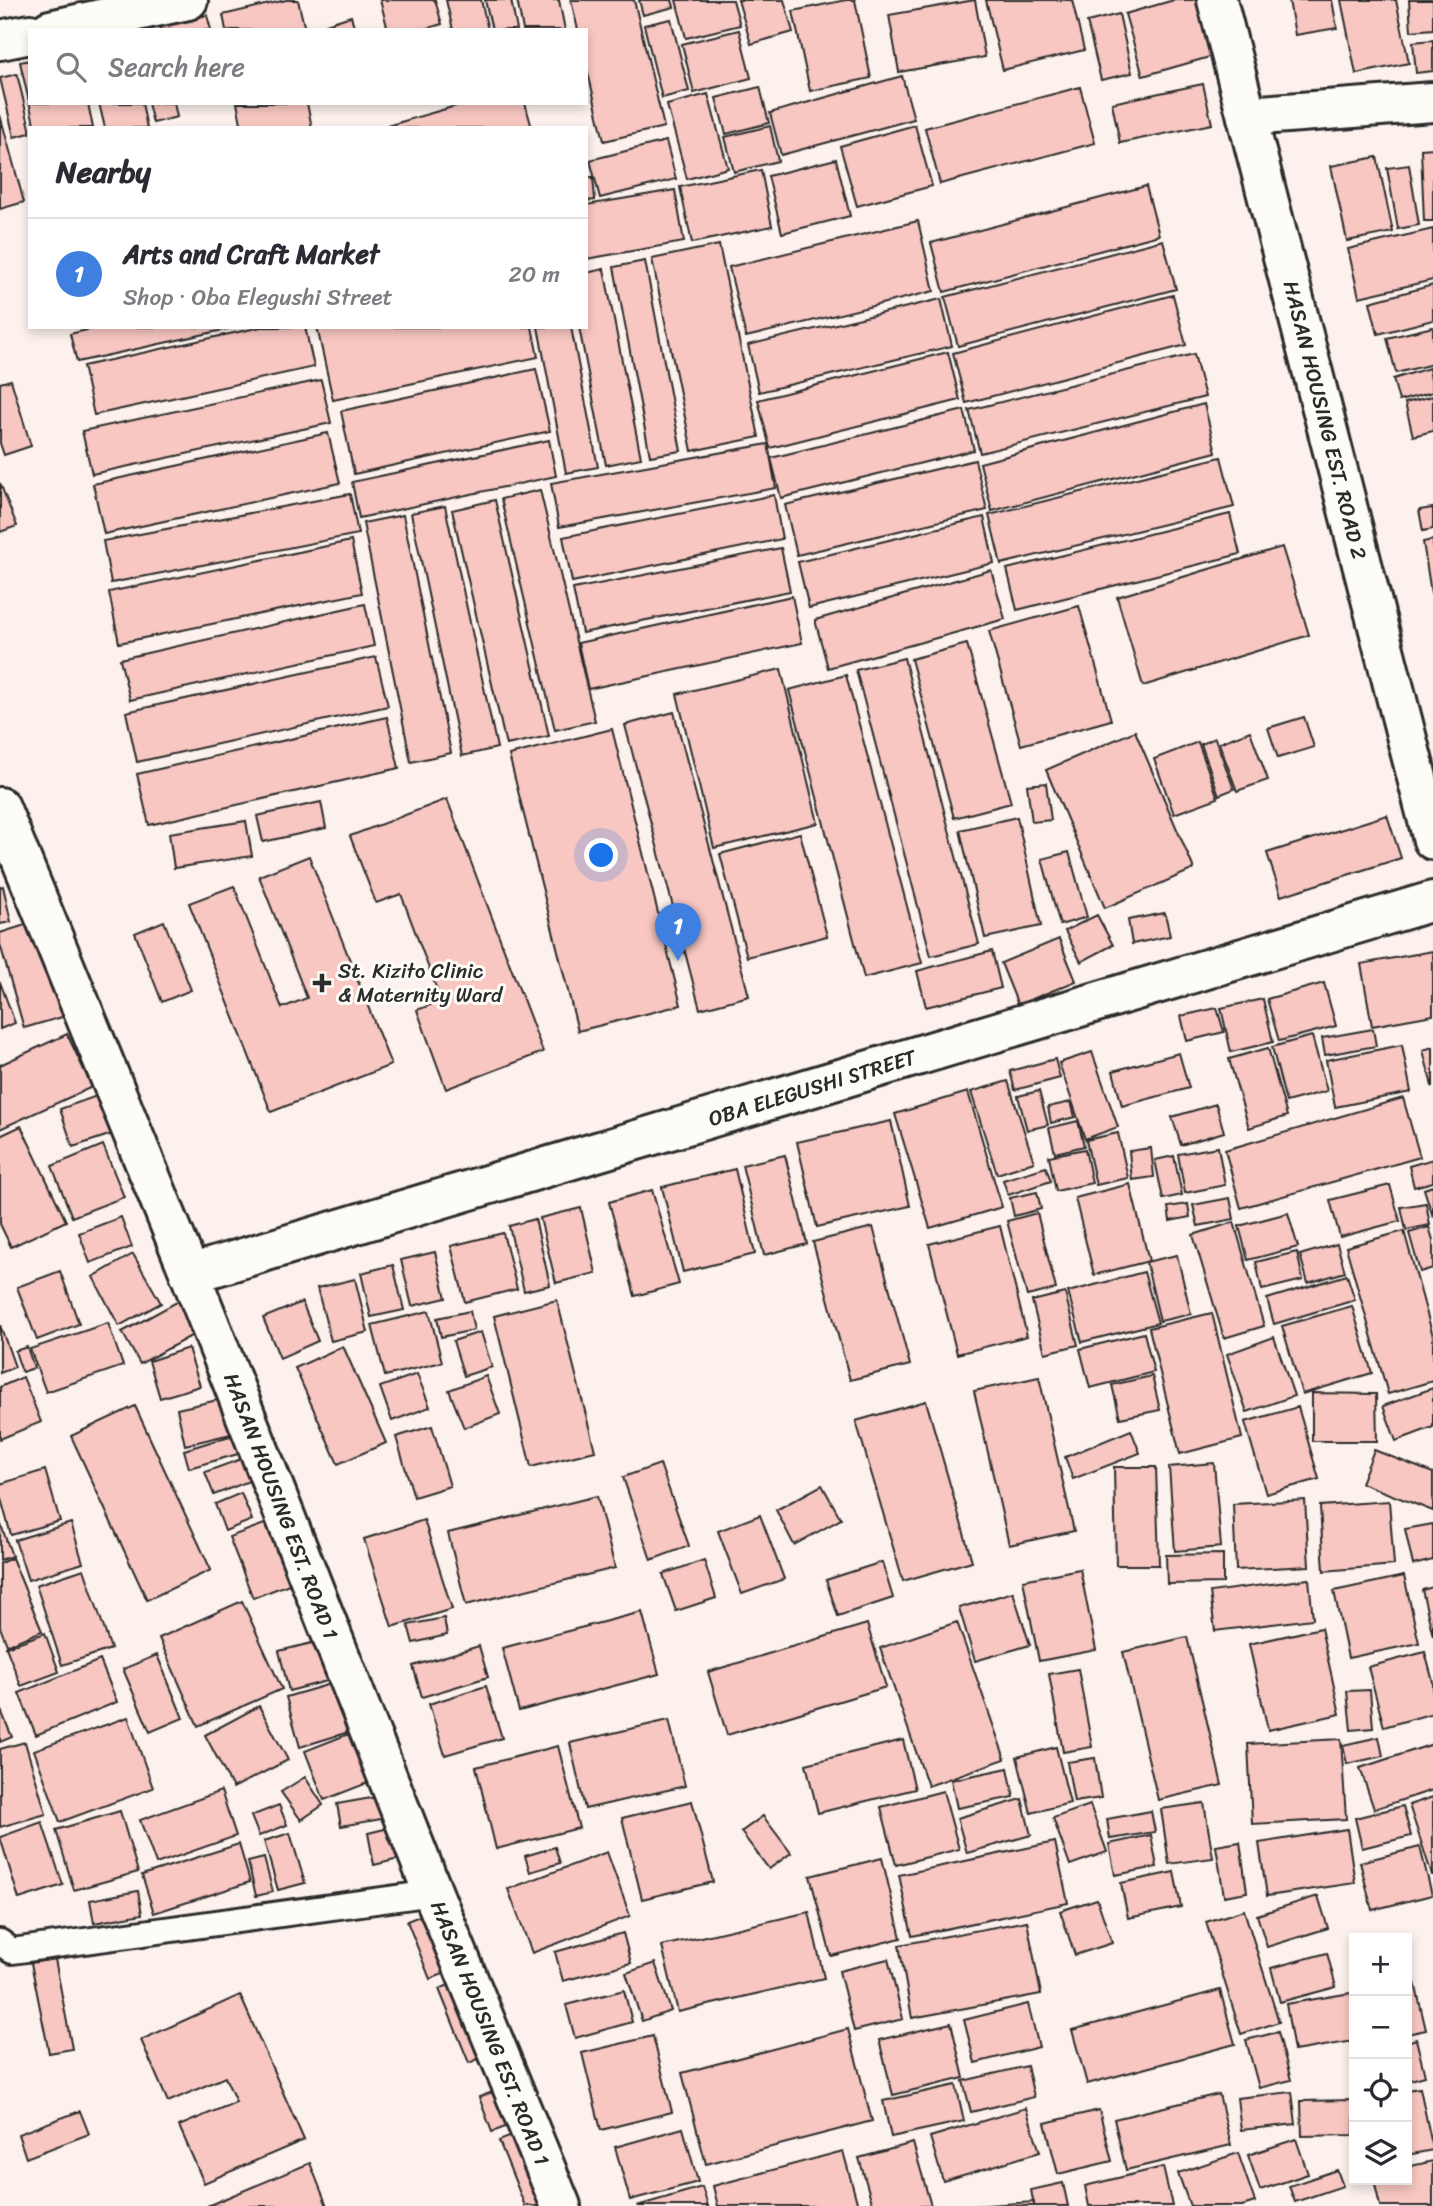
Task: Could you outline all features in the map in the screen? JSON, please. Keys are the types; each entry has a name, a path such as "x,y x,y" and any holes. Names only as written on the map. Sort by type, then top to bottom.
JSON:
{"street":[{"path":"59,28 188,0"},
{"name":"HASAN HOUSING EST. ROAD 2","path":"1217,0 1433,839"},
{"path":"0,40 28,34"},
{"path":"1247,116 1433,102"},
{"name":"HASAN HOUSING EST. ROAD 1","path":"0,807 190,1274 433,1893 561,2206"},
{"name":"OBA ELEGUSHI STREET","path":"190,1274 1433,901"}],"lane":[{"path":"0,1942 12,1951 433,1893"}],"building":[{"path":"286,0 298,0 305,28 226,28 223,15"},
{"path":"380,0 435,0 442,24 429,28 387,28"},
{"path":"446,0 481,0 488,28 453,28"},
{"path":"485,0 511,0 517,28 492,28"},
{"path":"517,0 559,0 565,28 523,28"},
{"path":"571,0 634,0 664,127 604,141 588,73 588,28 578,28"},
{"path":"639,0 672,0 674,7 643,15"},
{"path":"676,0 733,0 740,25 686,38"},
{"path":"738,0 784,0 793,32 751,44"},
{"path":"855,0 871,78 810,91 793,11"},
{"path":"975,0 985,57 899,72 889,15"},
{"path":"986,0 1072,0 1084,50 1003,70"},
{"path":"1174,0 1205,0 1220,54 1143,76 1125,14"},
{"path":"1289,0 1332,0 1337,28 1295,35"},
{"path":"1341,0 1396,0 1409,63 1356,74"},
{"path":"1409,0 1433,0 1433,29 1411,31"},
{"path":"1119,14 1132,73 1101,80 1087,22"},
{"path":"207,15 210,28 159,28"},
{"path":"351,16 354,28 327,28 326,24"},
{"path":"671,19 689,91 662,98 644,25"},
{"path":"739,30 751,78 694,93 682,44"},
{"path":"1433,40 1433,71 1416,73 1413,42"},
{"path":"28,60 28,97 20,62"},
{"path":"17,74 30,126 28,134 14,137 0,78"},
{"path":"902,76 914,119 781,155 770,113"},
{"path":"1203,84 1212,124 1120,143 1112,103"},
{"path":"760,87 769,123 726,134 716,98"},
{"path":"1080,87 1095,143 940,184 925,128"},
{"path":"708,94 728,168 687,179 667,105"},
{"path":"30,105 88,105 93,126 35,126"},
{"path":"99,105 142,105 147,126 105,126"},
{"path":"148,105 174,105 177,117 153,123"},
{"path":"237,105 307,105 312,126 242,126"},
{"path":"459,105 526,105 531,126 387,126"},
{"path":"0,115 24,202 0,209"},
{"path":"915,125 932,186 857,206 840,146"},
{"path":"770,126 778,161 734,172 725,137"},
{"path":"666,141 676,179 600,198 590,160"},
{"path":"1433,148 1433,221 1424,221 1421,149"},
{"path":"1377,157 1393,232 1347,241 1331,166"},
{"path":"836,159 850,216 782,233 768,176"},
{"path":"1409,165 1419,225 1398,229 1387,168"},
{"path":"761,170 772,226 692,243 680,187"},
{"path":"588,177 593,177 595,200 588,201"},
{"path":"1146,186 1159,235 944,292 931,243"},
{"path":"675,190 684,242 588,259 588,205"},
{"path":"918,221 934,291 746,337 729,267"},
{"path":"1433,229 1433,280 1359,297 1348,249"},
{"path":"1163,240 1176,289 958,346 945,297"},
{"path":"719,245 759,437 692,451 652,259"},
{"path":"645,261 681,451 650,456 614,267"},
{"path":"604,269 641,458 606,465 579,329 588,329 588,273"},
{"path":"1433,285 1433,320 1378,334 1370,302"},
{"path":"1173,295 1186,345 966,403 953,353"},
{"path":"941,299 952,346 759,392 748,345"},
{"path":"1433,327 1433,364 1396,373 1387,338"},
{"path":"91,329 228,329 77,362 70,334"},
{"path":"252,329 305,329 314,367 94,415 83,366"},
{"path":"317,329 532,329 538,357 333,400"},
{"path":"538,329 571,329 598,467 566,473"},
{"path":"948,352 960,400 770,448 758,400"},
{"path":"1194,354 1205,397 980,453 969,410"},
{"path":"1429,368 1433,392 1399,401 1393,379"},
{"path":"536,369 550,431 354,474 341,411"},
{"path":"11,380 31,446 4,455 0,443 0,383"},
{"path":"321,380 331,423 92,474 82,431"},
{"path":"1433,396 1433,431 1413,436 1405,403"},
{"path":"1204,404 1216,452 992,511 980,463"},
{"path":"964,410 974,450 781,498 771,458"},
{"path":"328,433 340,483 104,534 93,484"},
{"path":"549,440 556,476 359,518 352,482"},
{"path":"768,444 776,488 559,527 551,483"},
{"path":"1221,457 1234,507 1001,564 989,515"},
{"path":"975,460 987,510 797,555 785,505"},
{"path":"0,483 17,526 0,532"},
{"path":"540,490 595,721 555,730 501,499"},
{"path":"350,494 358,534 111,583 103,541"},
{"path":"774,495 782,539 572,582 563,537"},
{"path":"495,500 549,736 506,745 452,510"},
{"path":"445,506 497,748 462,756 411,513"},
{"path":"1433,508 1433,529 1423,531 1419,510"},
{"path":"1230,514 1240,554 1017,610 1007,569"},
{"path":"403,515 451,753 411,762 363,523"},
{"path":"984,517 994,563 809,608 798,562"},
{"path":"1433,540 1433,592 1431,593 1423,542"},
{"path":"351,541 362,593 119,643 109,592"},
{"path":"1282,547 1309,635 1143,686 1117,597"},
{"path":"781,548 790,591 582,633 573,589"},
{"path":"991,570 1005,619 828,668 815,620"},
{"path":"792,596 802,643 588,689 578,643"},
{"path":"365,604 374,646 130,700 120,659"},
{"path":"1079,606 1111,720 1021,745 989,631"},
{"path":"967,644 1011,803 954,818 911,659"},
{"path":"376,657 388,706 137,762 126,712"},
{"path":"904,658 979,944 931,956 856,670"},
{"path":"781,669 818,823 714,848 677,694"},
{"path":"846,675 922,963 864,978 789,690"},
{"path":"674,712 749,996 700,1009 625,725"},
{"path":"387,717 399,768 149,825 137,774"},
{"path":"1304,717 1314,747 1278,758 1268,728"},
{"path":"612,729 681,1005 578,1031 509,755"},
{"path":"1135,731 1194,869 1105,908 1046,770"},
{"path":"1250,731 1268,780 1237,791 1219,743"},
{"path":"1215,738 1234,789 1219,795 1201,744"},
{"path":"1198,742 1218,798 1174,814 1154,759"},
{"path":"1046,783 1051,820 1032,822 1027,785"},
{"path":"447,799 543,1052 446,1089 417,1010 441,1001 401,894 376,903 350,836"},
{"path":"321,802 326,828 263,842 257,816"},
{"path":"1387,815 1401,858 1281,896 1267,853"},
{"path":"1017,817 1041,926 985,938 960,830"},
{"path":"246,821 252,856 174,868 169,833"},
{"path":"800,833 827,936 747,957 720,854"},
{"path":"1069,852 1087,917 1060,925 1042,859"},
{"path":"309,856 391,1065 271,1112 189,903 234,886 282,1008 307,998 259,876"},
{"path":"3,886 11,922 0,924 0,887"},
{"path":"1165,913 1170,936 1132,944 1128,920"},
{"path":"1097,915 1113,945 1081,962 1065,931"},
{"path":"41,920 69,1015 24,1028 0,944 0,933"},
{"path":"164,921 191,990 162,1002 135,933"},
{"path":"1059,939 1076,981 1018,1005 1001,963"},
{"path":"992,951 1001,988 926,1007 917,971"},
{"path":"1433,951 1433,1015 1372,1026 1361,964"},
{"path":"0,982 15,1023 0,1029"},
{"path":"1324,983 1336,1026 1279,1041 1267,999"},
{"path":"1263,999 1273,1042 1231,1052 1221,1008"},
{"path":"1217,1008 1224,1032 1187,1041 1181,1016"},
{"path":"1373,1029 1376,1046 1325,1055 1322,1038"},
{"path":"67,1034 92,1087 0,1129 0,1065"},
{"path":"1312,1036 1327,1091 1286,1102 1272,1047"},
{"path":"1402,1045 1411,1092 1335,1107 1326,1060"},
{"path":"1433,1047 1433,1085 1432,1086 1423,1050"},
{"path":"1268,1048 1287,1116 1249,1128 1229,1059"},
{"path":"1092,1052 1118,1127 1085,1139 1059,1063"},
{"path":"1179,1053 1189,1088 1122,1106 1113,1071"},
{"path":"1055,1059 1060,1078 1015,1090 1010,1071"},
{"path":"1008,1081 1034,1162 997,1174 971,1092"},
{"path":"1039,1091 1048,1125 1027,1130 1018,1096"},
{"path":"968,1092 1002,1207 930,1228 895,1114"},
{"path":"105,1093 118,1132 73,1147 60,1109"},
{"path":"1403,1098 1420,1157 1241,1208 1225,1150"},
{"path":"1071,1102 1075,1117 1051,1123 1048,1107"},
{"path":"1216,1104 1224,1132 1181,1145 1172,1117"},
{"path":"891,1121 910,1206 817,1227 797,1142"},
{"path":"1078,1121 1084,1146 1055,1153 1049,1128"},
{"path":"21,1126 66,1221 11,1247 0,1224 0,1136"},
{"path":"1118,1133 1128,1178 1096,1185 1086,1140"},
{"path":"103,1145 124,1197 72,1217 52,1166"},
{"path":"1218,1147 1225,1185 1185,1193 1178,1154"},
{"path":"1151,1148 1154,1177 1132,1180 1129,1151"},
{"path":"1085,1149 1092,1183 1056,1191 1049,1156"},
{"path":"785,1155 807,1244 764,1255 742,1165"},
{"path":"1174,1156 1182,1195 1163,1199 1155,1160"},
{"path":"1433,1159 1433,1182 1414,1187 1409,1166"},
{"path":"1046,1167 1051,1181 1008,1195 1003,1180"},
{"path":"735,1169 755,1254 683,1272 662,1187"},
{"path":"1130,1184 1149,1261 1094,1275 1075,1198"},
{"path":"1390,1185 1400,1221 1340,1237 1330,1200"},
{"path":"1433,1186 1433,1217 1424,1189"},
{"path":"652,1190 679,1284 635,1296 609,1202"},
{"path":"1037,1192 1041,1209 1014,1216 1010,1198"},
{"path":"1230,1198 1234,1219 1198,1226 1193,1205"},
{"path":"1426,1203 1430,1225 1406,1230 1401,1207"},
{"path":"1188,1204 1190,1217 1170,1221 1168,1207"},
{"path":"581,1208 596,1273 556,1283 540,1218"},
{"path":"1037,1213 1056,1289 1027,1296 1007,1221"},
{"path":"1288,1213 1298,1247 1248,1260 1239,1226"},
{"path":"121,1217 132,1247 90,1263 79,1233"},
{"path":"535,1219 550,1285 524,1291 509,1226"},
{"path":"1234,1222 1264,1326 1224,1338 1193,1235"},
{"path":"1000,1226 1027,1336 957,1354 929,1244"},
{"path":"873,1227 910,1365 850,1380 813,1242"},
{"path":"1429,1227 1433,1240 1433,1268 1420,1272 1409,1233"},
{"path":"1404,1231 1433,1336 1433,1381 1388,1394 1346,1247"},
{"path":"503,1233 517,1289 465,1302 451,1246"},
{"path":"1337,1244 1345,1272 1308,1283 1300,1255"},
{"path":"435,1252 446,1298 412,1306 401,1260"},
{"path":"1297,1252 1303,1280 1262,1290 1256,1262"},
{"path":"133,1254 161,1303 119,1326 93,1277"},
{"path":"1177,1255 1191,1314 1160,1321 1146,1262"},
{"path":"393,1265 404,1310 371,1317 361,1273"},
{"path":"60,1271 79,1324 37,1340 17,1287"},
{"path":"1144,1272 1158,1323 1082,1342 1068,1292"},
{"path":"1347,1275 1355,1300 1274,1324 1267,1299"},
{"path":"355,1279 368,1332 331,1341 317,1288"},
{"path":"1065,1293 1078,1345 1045,1353 1032,1301"},
{"path":"184,1298 202,1330 140,1364 122,1332"},
{"path":"557,1300 595,1451 531,1467 494,1316"},
{"path":"302,1302 318,1341 280,1358 263,1318"},
{"path":"1352,1306 1372,1373 1302,1394 1282,1326"},
{"path":"429,1311 442,1362 385,1376 372,1325"},
{"path":"470,1311 474,1330 441,1337 437,1318"},
{"path":"1212,1313 1242,1438 1180,1454 1149,1328"},
{"path":"108,1323 123,1366 46,1392 30,1349"},
{"path":"0,1325 15,1367 0,1373"},
{"path":"481,1332 492,1367 464,1376 453,1341"},
{"path":"1144,1333 1154,1372 1090,1388 1080,1349"},
{"path":"1274,1337 1294,1396 1247,1412 1227,1354"},
{"path":"343,1346 386,1443 338,1464 295,1368"},
{"path":"27,1347 34,1368 22,1372 15,1351"},
{"path":"188,1348 200,1386 160,1398 149,1361"},
{"path":"417,1374 430,1407 392,1421 380,1387"},
{"path":"486,1376 500,1414 464,1428 449,1390"},
{"path":"1152,1376 1160,1410 1120,1418 1112,1385"},
{"path":"23,1377 41,1422 0,1439 0,1387"},
{"path":"1039,1377 1074,1531 1009,1545 974,1391"},
{"path":"1433,1388 1433,1427 1396,1441 1383,1406"},
{"path":"1312,1393 1376,1394 1377,1441 1312,1441"},
{"path":"227,1398 235,1433 185,1445 177,1409"},
{"path":"926,1401 972,1561 903,1581 856,1421"},
{"path":"135,1406 211,1570 147,1600 71,1436"},
{"path":"1298,1407 1319,1479 1266,1494 1245,1422"},
{"path":"432,1426 450,1486 414,1497 396,1437"},
{"path":"1131,1430 1140,1453 1073,1479 1065,1457"},
{"path":"233,1435 238,1454 189,1468 184,1450"},
{"path":"1374,1450 1433,1473 1433,1511 1361,1483"},
{"path":"241,1459 249,1481 214,1495 205,1472"},
{"path":"1214,1463 1221,1547 1175,1551 1169,1467"},
{"path":"660,1464 689,1546 651,1560 623,1477"},
{"path":"1114,1467 1156,1467 1159,1565 1116,1565"},
{"path":"45,1470 60,1521 11,1535 0,1495 0,1484"},
{"path":"822,1485 841,1519 794,1545 776,1510"},
{"path":"241,1493 252,1520 225,1531 215,1504"},
{"path":"597,1496 615,1568 466,1605 448,1533"},
{"path":"1305,1500 1309,1566 1236,1570 1233,1504"},
{"path":"1389,1501 1394,1565 1324,1571 1320,1506"},
{"path":"760,1515 784,1579 742,1594 718,1531"},
{"path":"424,1520 452,1609 392,1627 364,1539"},
{"path":"0,1522 12,1556 0,1560"},
{"path":"71,1523 83,1563 28,1580 15,1540"},
{"path":"267,1523 292,1583 253,1598 229,1537"},
{"path":"1433,1524 1433,1560 1413,1565 1405,1529"},
{"path":"1223,1554 1223,1583 1167,1584 1166,1555"},
{"path":"12,1558 42,1631 7,1645 0,1627 0,1563"},
{"path":"704,1560 716,1598 676,1611 663,1574"},
{"path":"882,1562 893,1598 838,1616 826,1580"},
{"path":"84,1569 111,1649 62,1665 36,1585"},
{"path":"1080,1569 1096,1650 1039,1661 1023,1580"},
{"path":"1404,1576 1419,1643 1348,1658 1334,1591"},
{"path":"1309,1579 1313,1619 1215,1631 1210,1592"},
{"path":"1433,1587 1433,1636 1422,1590"},
{"path":"1013,1592 1030,1645 975,1661 959,1608"},
{"path":"242,1601 282,1689 198,1726 159,1638"},
{"path":"642,1612 659,1674 519,1711 502,1648"},
{"path":"444,1618 447,1635 413,1643 408,1625"},
{"path":"957,1622 1005,1759 928,1786 880,1648"},
{"path":"867,1624 886,1687 727,1735 708,1672"},
{"path":"1321,1628 1340,1714 1268,1730 1249,1644"},
{"path":"45,1633 59,1672 21,1686 6,1647"},
{"path":"1187,1637 1222,1785 1158,1800 1123,1652"},
{"path":"316,1642 327,1681 289,1691 279,1651"},
{"path":"479,1646 488,1677 422,1697 413,1666"},
{"path":"1425,1652 1433,1682 1433,1713 1384,1727 1368,1667"},
{"path":"157,1655 183,1718 150,1732 123,1669"},
{"path":"100,1660 117,1702 36,1735 19,1693"},
{"path":"1078,1669 1092,1747 1063,1752 1049,1674"},
{"path":"341,1681 355,1730 300,1747 286,1697"},
{"path":"486,1686 502,1738 445,1755 429,1704"},
{"path":"1370,1690 1373,1728 1351,1730 1347,1691"},
{"path":"259,1706 288,1760 233,1788 205,1735"},
{"path":"0,1708 12,1737 0,1742"},
{"path":"128,1717 153,1788 60,1822 34,1750"},
{"path":"669,1720 685,1786 585,1809 570,1743"},
{"path":"351,1733 370,1782 324,1800 305,1751"},
{"path":"1379,1737 1383,1756 1347,1764 1343,1745"},
{"path":"1341,1739 1346,1819 1252,1824 1248,1744"},
{"path":"903,1740 915,1789 818,1813 806,1764"},
{"path":"25,1742 46,1814 0,1827 0,1749"},
{"path":"1433,1744 1433,1790 1374,1809 1360,1768"},
{"path":"558,1746 579,1828 496,1849 476,1767"},
{"path":"1056,1747 1070,1803 1031,1813 1017,1757"},
{"path":"1095,1758 1101,1798 1074,1802 1067,1762"},
{"path":"1008,1768 1014,1797 957,1808 951,1780"},
{"path":"305,1777 323,1805 301,1820 281,1792"},
{"path":"221,1791 236,1836 156,1864 140,1820"},
{"path":"943,1791 959,1849 896,1865 881,1807"},
{"path":"383,1796 387,1818 341,1826 337,1804"},
{"path":"1433,1797 1433,1875 1432,1875 1409,1805"},
{"path":"1022,1799 1031,1835 967,1853 957,1818"},
{"path":"692,1801 713,1882 642,1899 622,1818"},
{"path":"1204,1803 1213,1858 1169,1864 1161,1809"},
{"path":"279,1805 287,1825 259,1836 251,1816"},
{"path":"1090,1805 1107,1852 1070,1865 1053,1818"},
{"path":"1403,1806 1411,1836 1362,1848 1355,1818"},
{"path":"120,1811 138,1872 74,1890 56,1830"},
{"path":"1151,1811 1155,1832 1110,1839 1107,1819"},
{"path":"763,1816 791,1853 769,1869 741,1832"},
{"path":"42,1822 63,1885 19,1899 0,1837"},
{"path":"393,1827 399,1859 374,1865 368,1833"},
{"path":"1347,1829 1355,1883 1267,1896 1259,1843"},
{"path":"290,1833 305,1883 278,1890 264,1841"},
{"path":"1151,1835 1157,1867 1115,1875 1109,1844"},
{"path":"1055,1842 1068,1903 912,1936 899,1875"},
{"path":"1240,1842 1247,1892 1224,1896 1216,1846"},
{"path":"239,1844 250,1882 154,1913 142,1875"},
{"path":"555,1847 560,1863 530,1872 525,1856"},
{"path":"1420,1847 1432,1895 1372,1910 1360,1862"},
{"path":"607,1852 630,1916 532,1953 508,1889"},
{"path":"264,1858 273,1892 256,1896 248,1862"},
{"path":"882,1858 901,1938 831,1956 810,1876"},
{"path":"1174,1872 1181,1907 1128,1918 1121,1883"},
{"path":"138,1891 142,1914 94,1923 90,1900"},
{"path":"1318,1896 1328,1928 1267,1947 1257,1915"},
{"path":"1097,1899 1112,1943 1075,1955 1060,1911"},
{"path":"434,1910 457,1969 430,1979 407,1921"},
{"path":"1244,1910 1279,2022 1241,2034 1206,1922"},
{"path":"809,1912 824,1978 678,2012 662,1946"},
{"path":"1027,1921 1041,1994 912,2018 899,1945"},
{"path":"623,1933 631,1963 563,1981 555,1952"},
{"path":"1327,1953 1336,1987 1280,2002 1271,1968"},
{"path":"55,1959 72,2049 49,2053 31,1963"},
{"path":"888,1959 903,2019 854,2031 839,1971"},
{"path":"655,1963 671,2011 642,2021 626,1973"},
{"path":"1412,1970 1426,2030 1412,2033"},
{"path":"464,1979 493,2053 469,2063 439,1989"},
{"path":"624,1990 632,2022 575,2038 566,2005"},
{"path":"1220,1990 1235,2044 1087,2084 1072,2030"},
{"path":"1349,1993 1349,2042 1294,2051 1286,2004"},
{"path":"240,1995 304,2140 204,2183 179,2126 236,2102 225,2077 168,2102 141,2040"},
{"path":"1028,2004 1039,2047 975,2063 964,2020"},
{"path":"951,2023 964,2078 893,2095 879,2040"},
{"path":"848,2029 872,2121 706,2164 682,2073"},
{"path":"1278,2032 1291,2080 1259,2088 1246,2040"},
{"path":"653,2036 672,2112 601,2130 582,2053"},
{"path":"1416,2039 1425,2076 1412,2080 1412,2059 1412,2040"},
{"path":"1027,2066 1034,2097 971,2112 963,2081"},
{"path":"956,2085 964,2121 891,2137 883,2101"},
{"path":"506,2087 519,2122 492,2132 479,2097"},
{"path":"1420,2088 1433,2150 1412,2154 1412,2122 1412,2089"},
{"path":"1292,2092 1296,2124 1241,2130 1237,2098"},
{"path":"1219,2094 1231,2145 1126,2170 1114,2119"},
{"path":"1349,2100 1349,2135 1302,2136 1301,2101"},
{"path":"1026,2108 1040,2152 943,2181 930,2137"},
{"path":"1099,2110 1112,2161 1058,2174 1045,2123"},
{"path":"80,2111 89,2134 26,2158 18,2134"},
{"path":"683,2128 698,2182 630,2200 615,2147"},
{"path":"527,2130 558,2206 525,2206 499,2141"},
{"path":"1296,2139 1308,2174 1260,2190 1248,2155"},
{"path":"913,2143 931,2206 873,2206 859,2158"},
{"path":"843,2151 858,2206 718,2206 713,2186"},
{"path":"1238,2153 1255,2202 1242,2206 1190,2206 1178,2173"},
{"path":"1433,2161 1433,2206 1380,2206 1375,2185 1412,2185 1412,2166"},
{"path":"310,2163 327,2206 207,2206"},
{"path":"1163,2167 1172,2206 1089,2206 1085,2186"},
{"path":"1337,2170 1343,2186 1295,2202 1289,2186"},
{"path":"1063,2183 1068,2206 1034,2206 1031,2190"},
{"path":"702,2187 708,2206 637,2206"},
{"path":"1034,2202 1034,2206 972,2206"}],"place":[{"name":"Arts and Craft Market","path":"678,961"},
{"name":"St. Kizito Clinic & Maternity Ward","path":"322,983"}]}
